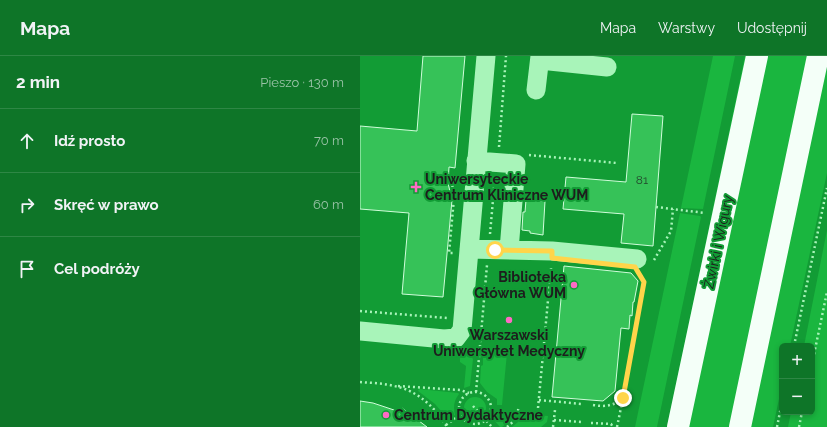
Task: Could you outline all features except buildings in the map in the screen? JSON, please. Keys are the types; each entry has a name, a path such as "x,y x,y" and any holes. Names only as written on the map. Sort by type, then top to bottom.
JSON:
{"main road":[{"name":"Żwirki i Wigury","path":"678,427 757,56"},
{"path":"740,427 818,56"}],"lane":[{"path":"360,331 444,339 456,338 462,330 464,251 476,161 486,56"},
{"path":"536,90 540,58 607,67"},
{"path":"476,161 497,157 516,164 509,250"},
{"path":"464,251 552,251 642,265"}],"path":[{"path":"476,392 506,56"},
{"path":"522,154 616,163"},
{"path":"451,175 454,198 449,253 464,251"},
{"path":"795,343 827,188"},
{"path":"656,207 705,213"},
{"path":"617,427 644,282 642,265 671,231 673,209"},
{"path":"538,408 552,251"},
{"path":"815,350 827,292"},
{"path":"360,311 454,319"},
{"path":"476,332 526,337"},
{"path":"360,382 460,390 485,395 490,403 490,412 486,420 473,426 465,421 460,415 459,406 462,398 469,393"},
{"path":"395,386 412,392 429,404 443,419 446,426 460,415"},
{"path":"593,406 610,406 623,398"},
{"path":"539,400 582,404"},
{"path":"473,406 492,427"},
{"path":"507,427 515,420 519,407"},
{"path":"553,427 555,410"},
{"path":"777,427 779,415"},
{"path":"799,427 801,415"},
{"path":"554,420 581,422"},
{"path":"591,422 611,424 613,427"}],"green space":[{"path":"713,56 735,56 703,209 681,208"},
{"path":"745,56 747,56 669,427 667,427"},
{"path":"766,56 810,56 731,427 688,427"},
{"path":"827,60 827,173 791,343 779,343 779,399 773,427 749,427"},
{"path":"680,213 701,217 657,427 635,427"},
{"path":"827,230 827,427 788,427 790,415 815,415 815,343 805,343"},
{"path":"485,350 507,353 502,405 497,405 497,399 487,392 480,383 481,366 483,365"},
{"path":"460,353 469,354 473,359 470,386 464,388 466,366 460,362"},
{"path":"419,389 458,393 459,394 454,404 455,415 448,419 435,404 418,391"},
{"path":"475,397 483,400 486,408 483,416 475,419 467,416 464,408 467,400"},
{"path":"498,411 513,413 512,419 502,427 500,427 493,419"},
{"path":"519,414 548,416 547,422 541,427 512,427 518,422"}],"place":[{"name":"Uniwersyteckie Centrum Kliniczne WUM","path":"416,187"},
{"name":"Biblioteka Główna WUM","path":"574,285"},
{"name":"Warszawski Uniwersytet Medyczny","path":"509,320"},
{"name":"Centrum Dydaktyczne","path":"386,415"}],"route":[{"path":"495,250 552,251 552,258 635,267 644,282 623,398"}]}
